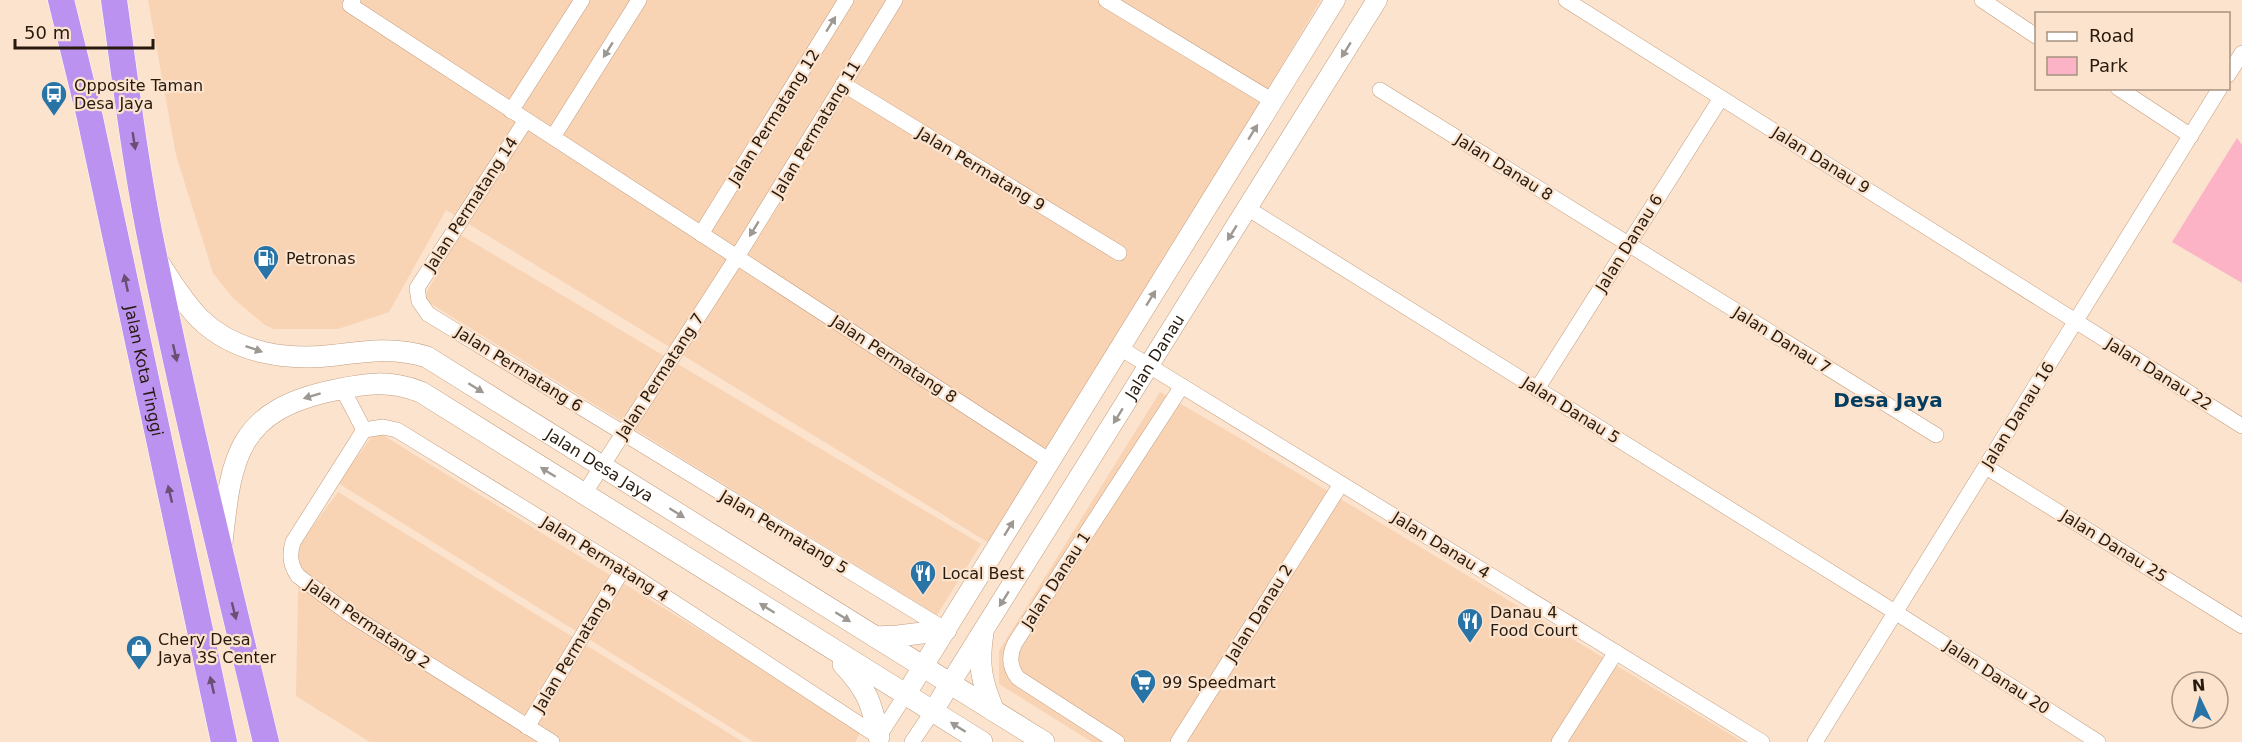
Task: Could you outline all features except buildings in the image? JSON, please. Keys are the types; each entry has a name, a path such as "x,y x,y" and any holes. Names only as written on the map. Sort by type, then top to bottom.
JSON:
{"highway":[{"name":"Jalan Kota Tinggi","path":"61,0 90,118 224,742"},
{"name":"Jalan Kota Tinggi","path":"114,0 131,128 153,255 220,554 266,742"}],"main road":[{"name":"Jalan Desa Jaya","path":"153,255 201,320 231,340 274,355 294,358 322,357 373,350 409,351 426,357 1044,742"},
{"name":"Jalan Desa Jaya","path":"220,554 232,469 251,432 265,417 283,406 306,397 370,383 390,383 421,392 982,742"},
{"path":"875,637 946,630"},
{"path":"983,633 980,672 994,711"},
{"path":"832,649 861,684 869,698 877,739"}],"street":[{"name":"Jalan Permatang 14","path":"512,111 582,0"},
{"path":"553,137 639,0"},
{"name":"Jalan Permatang 12","path":"701,234 846,0"},
{"name":"Jalan Permatang 11","path":"737,257 895,0"},
{"path":"1106,0 1273,101"},
{"name":"Jalan Danau","path":"906,694 1335,0"},
{"name":"Jalan Danau","path":"933,711 1377,0"},
{"name":"Jalan Danau 9","path":"1566,0 2076,321"},
{"path":"1982,0 2035,35"},
{"name":"Jalan Permatang 8","path":"351,3 512,111 1050,461"},
{"path":"2230,73 2242,53"},
{"name":"Jalan Permatang 9","path":"843,84 1119,253"},
{"name":"Jalan Danau 8","path":"1380,90 1628,245"},
{"path":"2121,90 2191,136"},
{"name":"Jalan Danau 16","path":"1815,742 2219,90"},
{"name":"Jalan Danau 6","path":"1537,389 1721,98"},
{"name":"Jalan Permatang 14","path":"418,294 526,120"},
{"name":"Jalan Danau 5","path":"1247,208 1895,612"},
{"name":"Jalan Danau 7","path":"1628,245 1936,435"},
{"name":"Jalan Permatang 7","path":"584,494 737,257"},
{"name":"Jalan Permatang 6","path":"418,294 428,314 623,434"},
{"name":"Jalan Danau 22","path":"2076,321 2242,426"},
{"name":"Jalan Danau 4","path":"1120,348 1758,741"},
{"name":"Jalan Danau 1","path":"1117,742 1018,678 1011,666 1010,656 1015,643 1182,386"},
{"path":"342,388 364,430"},
{"name":"Jalan Permatang 4","path":"364,430 383,427 397,430 623,569 877,739"},
{"name":"Jalan Permatang 2","path":"364,430 293,542 290,559 293,569 298,576 351,615 552,742"},
{"name":"Jalan Permatang 5","path":"623,434 946,630"},
{"name":"Jalan Danau 25","path":"1986,467 2242,626"},
{"name":"Jalan Danau 2","path":"1178,742 1341,484"},
{"name":"Jalan Permatang 3","path":"527,728 623,569"},
{"name":"Jalan Danau 20","path":"1895,612 2098,742"},
{"path":"1559,742 1616,652"},
{"path":"877,739 906,694"},
{"path":"912,742 933,711"}],"shaded area":[{"path":"148,0 1321,0 994,546 446,210 389,312 338,329 274,329 265,325 233,298 213,273 176,155"},
{"path":"459,234 981,544 937,615 423,299"},
{"path":"1160,392 1743,742 1092,742 999,684 999,651"},
{"path":"376,431 862,730 855,742 754,742 338,483"},
{"path":"338,492 743,742 370,742 296,696 299,545"}],"green space":[{"path":"2237,138 2242,145 2242,283 2172,242"}],"place":[{"name":"Opposite Taman Desa Jaya","path":"54,117"},
{"name":"Petronas","path":"266,281"},
{"name":"Local Best","path":"923,596"},
{"name":"Danau 4 Food Court","path":"1470,644"},
{"name":"Chery Desa Jaya 3S Center","path":"139,671"},
{"name":"99 Speedmart","path":"1143,705"}],"district":[{"name":"Desa Jaya","path":"1888,400"}]}
